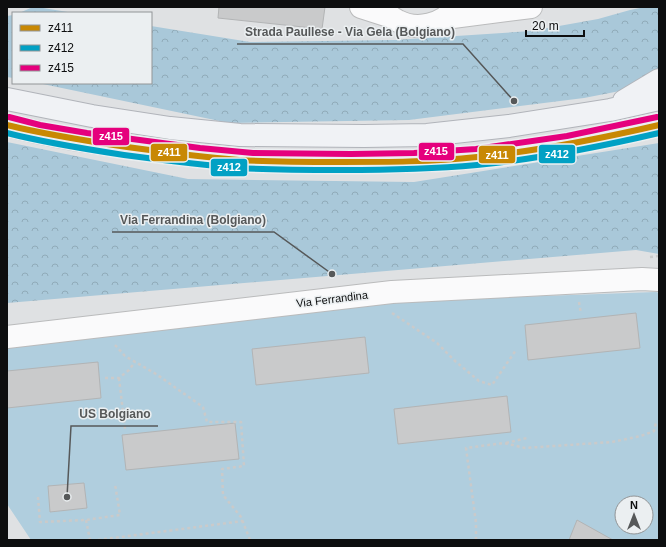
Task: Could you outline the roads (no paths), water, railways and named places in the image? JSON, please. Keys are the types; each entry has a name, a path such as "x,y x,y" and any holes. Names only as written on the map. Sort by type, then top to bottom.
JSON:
{"main road":[{"path":"610,110 659,80"},
{"path":"7,99 92,116 170,128 240,135 364,136 427,135 509,126 610,110 659,99"},
{"path":"7,125 98,143 176,154 240,160 314,162 395,162 475,157 563,145 613,136 659,125"}],"street":[{"path":"361,7 385,12 398,22 418,26 432,24 450,13 531,7"},
{"name":"Via Ferrandina","path":"7,337 392,292 642,279 659,280"}],"place":[{"name":"Strada Paullese - Via Gela (Bolgiano)","path":"514,101"},
{"name":"Via Ferrandina (Bolgiano)","path":"332,274"},
{"name":"US Bolgiano","path":"67,497"}]}
